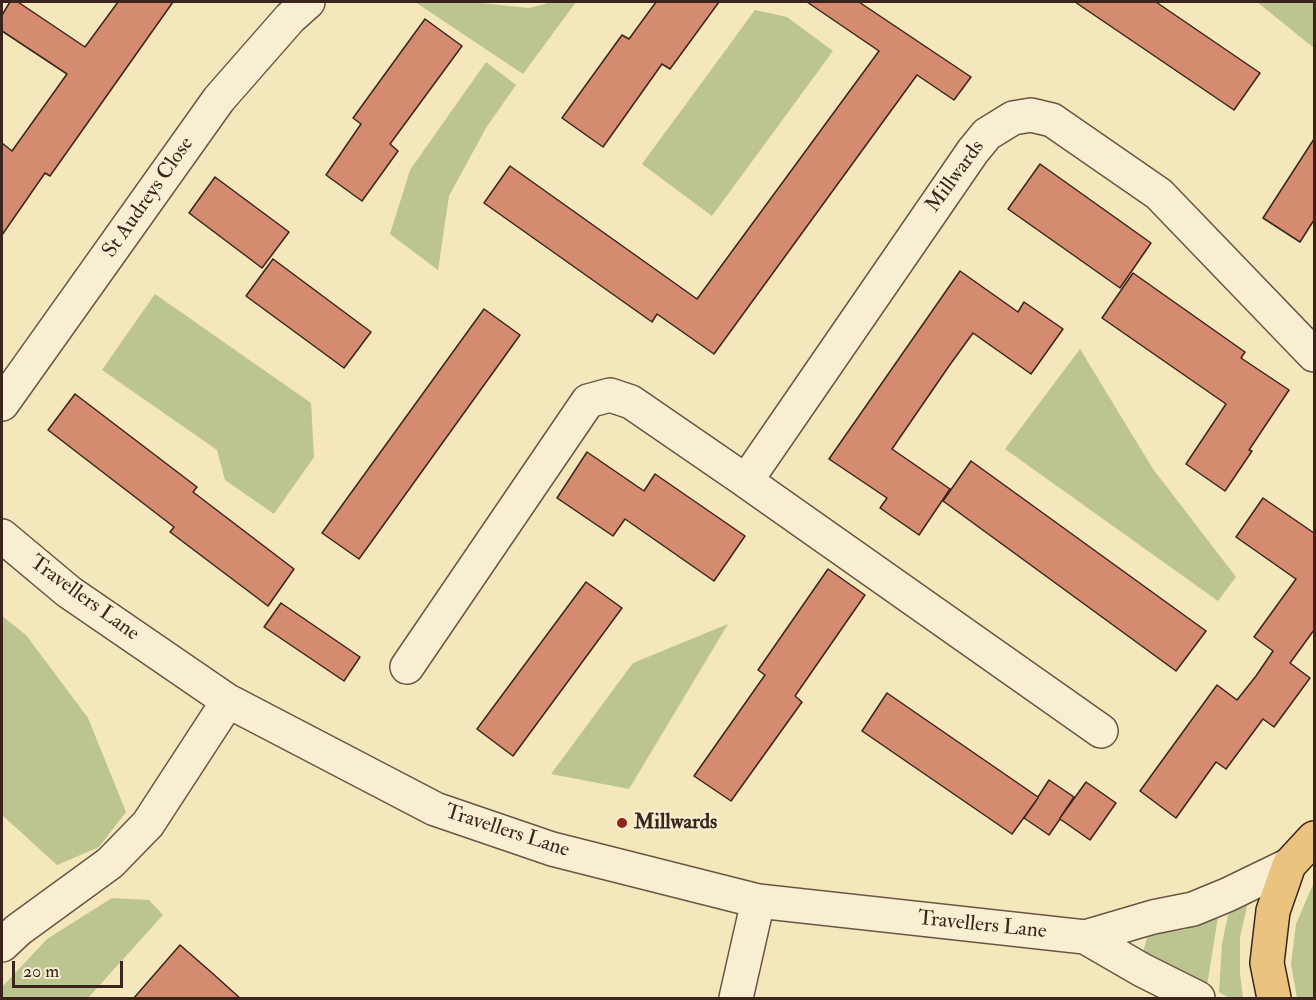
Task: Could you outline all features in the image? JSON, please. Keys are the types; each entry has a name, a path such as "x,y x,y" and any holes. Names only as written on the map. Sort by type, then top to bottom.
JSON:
{"main road":[{"path":"1274,999 1267,963 1273,910 1289,865 1314,838"}],"street":[{"name":"St Audreys Close","path":"2,404 219,99 290,18 308,2"},
{"name":"Millwards","path":"746,481 973,151 987,134 1013,118 1031,115 1052,120 1158,194 1314,355"},
{"path":"407,667 588,401 610,394 631,402 1101,731"},
{"name":"Travellers Lane","path":"2,536 69,592 228,701 435,809 552,849 758,901 1084,937 1198,999"},
{"path":"2,945 18,930 110,863 148,824 228,701"},
{"name":"Travellers Lane","path":"1084,937 1192,909 1227,896 1289,865"},
{"path":"736,999 758,901"}],"green space":[{"path":"415,2 471,2 529,8 552,2 576,2 523,74"},
{"path":"1257,2 1314,2 1314,48"},
{"path":"755,10 787,17 833,51 712,216 642,164"},
{"path":"486,62 516,85 486,128 449,196 438,270 390,234 410,170"},
{"path":"155,294 311,403 314,457 274,514 225,480 217,450 102,370"},
{"path":"1080,349 1153,469 1236,577 1218,601 1005,449"},
{"path":"2,616 26,635 88,718 126,812 99,847 57,865 2,815"},
{"path":"728,624 629,789 551,774 633,663"},
{"path":"1314,882 1314,998 1297,998 1291,964 1296,924"},
{"path":"112,898 149,900 163,915 88,998 2,998 2,987 47,939"},
{"path":"1248,902 1240,937 1240,974 1243,998 1229,998 1219,992 1222,944 1228,915"},
{"path":"1218,917 1207,986 1142,956 1148,934 1184,930"}],"building":[{"path":"10,2 18,2 85,47 118,2 173,2 50,176 45,173 2,235 2,143 12,151 67,74 2,31 2,15"},
{"path":"656,2 719,2 670,69 662,64 603,147 562,118 622,35 629,39"},
{"path":"807,2 859,2 971,77 954,100 917,75 714,354 657,314 652,322 484,203 510,166 697,299 879,51"},
{"path":"1075,2 1156,2 1260,73 1234,110"},
{"path":"425,19 462,46 390,144 398,151 362,201 326,175 361,124 353,118"},
{"path":"1314,139 1314,220 1300,242 1263,218"},
{"path":"1040,164 1151,243 1120,288 1008,209"},
{"path":"215,177 289,232 262,268 189,213"},
{"path":"273,259 371,332 344,368 246,296"},
{"path":"960,271 1018,312 1024,302 1063,329 1031,374 973,333 949,366 892,449 950,489 919,535 880,508 887,498 829,459"},
{"path":"1133,273 1245,352 1241,358 1289,390 1225,491 1186,464 1226,404 1102,318"},
{"path":"484,309 520,335 359,559 322,533"},
{"path":"75,394 197,487 193,492 294,569 268,606 170,532 174,527 48,430"},
{"path":"587,452 644,491 655,474 745,536 714,581 625,519 613,536 557,498"},
{"path":"971,461 1206,631 1176,671 943,501"},
{"path":"1263,498 1314,533 1314,630 1290,663 1310,678 1274,727 1263,719 1226,769 1216,762 1176,818 1140,791 1217,685 1237,700 1256,676 1273,651 1254,637 1296,579 1236,537"},
{"path":"828,569 865,595 795,696 802,702 731,801 694,776 765,675 758,670"},
{"path":"586,582 622,608 513,756 477,729"},
{"path":"281,603 360,657 344,681 264,627"},
{"path":"887,693 1038,797 1049,780 1074,797 1060,818 1086,782 1116,803 1090,840 1060,819 1049,835 1024,818 1038,798 1012,834 862,731"},
{"path":"180,945 211,972 241,999 133,999"}],"place":[{"name":"Millwards","path":"622,823"}]}
